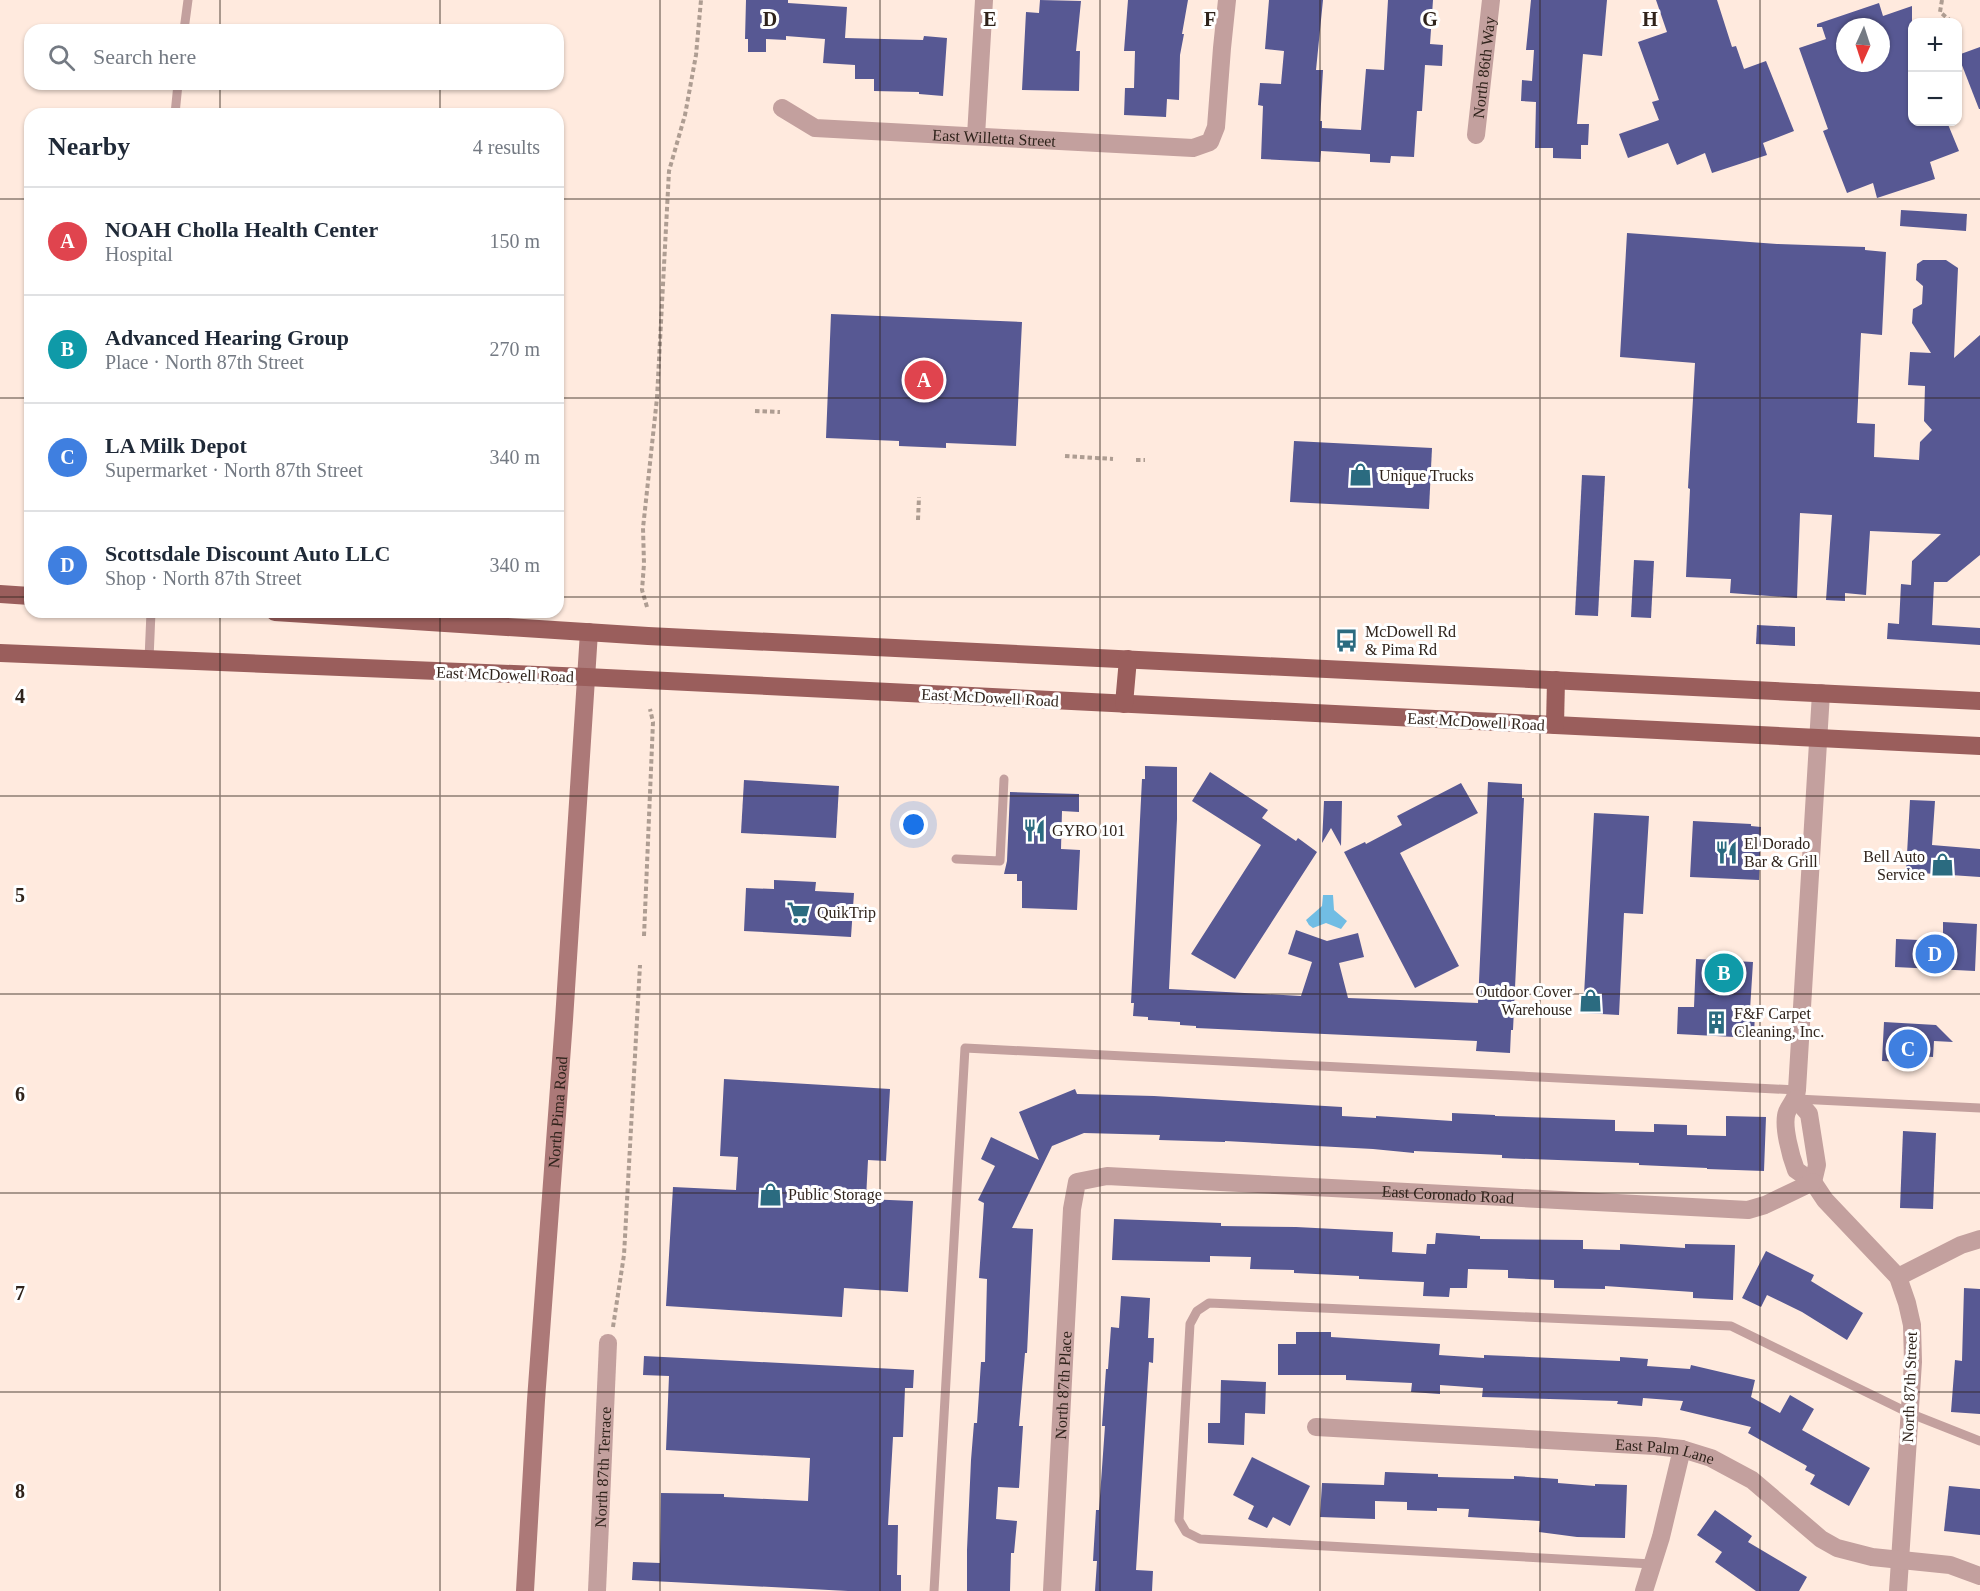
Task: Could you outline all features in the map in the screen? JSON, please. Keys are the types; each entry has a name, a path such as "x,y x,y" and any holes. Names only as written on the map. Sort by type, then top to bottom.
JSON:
{"main road":[{"path":"0,594 24,596"},
{"path":"369,618 589,632 1980,701"},
{"name":"North Pima Road","path":"525,1591 589,632"},
{"name":"East McDowell Road","path":"0,653 585,677 1980,746"},
{"path":"1124,704 1128,659"},
{"path":"1555,725 1556,680"}],"street":[{"path":"976,136 984,0"},
{"name":"East Willetta Street","path":"782,108 815,128 1193,148 1210,142 1216,127 1221,48 1227,0"},
{"name":"North 86th Way","path":"1476,135 1491,0"},
{"name":"North 87th Street","path":"1821,693 1797,1094 1786,1113 1788,1138 1797,1170 1813,1182 1826,1200 1898,1277 1907,1303 1913,1334 1913,1362 1898,1591"},
{"name":"East Coronado Road","path":"1077,1182 1107,1176 1748,1210 1765,1205 1813,1182"},
{"name":"North 87th Place","path":"1052,1591 1072,1209 1077,1182"},
{"path":"1898,1277 1962,1245 1980,1239"},
{"name":"North 87th Terrace","path":"597,1591 611,1337"},
{"name":"East Palm Lane","path":"1316,1427 1682,1449 1711,1458 1752,1480 1821,1539 1837,1548 1872,1557 1950,1565 1980,1576"},
{"path":"1644,1591 1661,1537 1682,1449"}],"lane":[{"path":"185,24 188,0"},
{"path":"176,108 177,90"},
{"path":"149,659 151,618"},
{"path":"956,859 1000,861 1004,779"},
{"path":"934,1591 964,1048 1797,1094 1980,1108"},
{"path":"1652,1564 1200,1539 1186,1532 1179,1520 1190,1324 1197,1311 1209,1303 1731,1326 1909,1413 1980,1441"}],"path":[{"path":"647,607 642,590 643,528 657,398 669,171 685,115 696,55 701,0"},
{"path":"1942,0 1940,12 1947,18"},
{"path":"755,411 780,412"},
{"path":"1065,456 1113,459"},
{"path":"1136,460 1144,460"},
{"path":"918,520 919,497"},
{"path":"644,936 653,722 650,709"},
{"path":"611,1337 624,1255 640,965"}],"water":[{"path":"1323,895 1333,895 1334,910 1347,921 1341,929 1326,923 1313,928 1306,920 1322,906"}],"building":[{"path":"746,0 788,0 788,3 847,7 845,38 923,40 924,36 947,38 943,96 919,94 919,92 874,91 874,79 855,79 855,65 823,63 825,39 786,36 786,40 766,39 766,52 748,52 748,39 745,39"},
{"path":"1040,0 1081,1 1076,51 1080,51 1079,91 1022,90 1026,12 1039,13"},
{"path":"1128,0 1188,0 1180,55 1179,100 1167,99 1166,117 1124,115 1125,88 1134,88 1135,51 1124,51"},
{"path":"1269,0 1323,0 1316,70 1323,70 1320,121 1322,121 1322,128 1361,130 1366,69 1384,70 1388,0 1433,0 1430,44 1443,45 1442,66 1425,65 1422,111 1417,111 1414,157 1391,156 1390,163 1370,162 1370,154 1321,151 1320,162 1261,159 1263,106 1258,105 1260,83 1281,84 1284,51 1265,49"},
{"path":"1531,0 1607,0 1602,56 1583,54 1577,124 1589,124 1588,145 1581,145 1581,159 1553,158 1553,148 1535,148 1536,102 1521,101 1522,80 1532,81 1534,50 1526,50"},
{"path":"1656,0 1717,0 1732,47 1736,46 1744,69 1766,61 1794,131 1763,143 1767,155 1712,173 1705,153 1677,165 1668,143 1628,158 1619,134 1659,120 1652,102 1659,100 1638,42 1667,32"},
{"path":"1879,3 1883,16 1912,6 1912,18 1908,18 1908,126 1949,126 1959,151 1930,162 1935,179 1877,198 1873,183 1847,193 1823,131 1828,129 1799,48 1826,39 1822,27 1817,27 1817,24"},
{"path":"1980,47 1980,109 1962,65 1962,54"},
{"path":"1901,210 1967,214 1966,231 1900,226"},
{"path":"1627,233 1777,244 1865,247 1865,250 1886,252 1882,335 1861,333 1857,423 1875,424 1874,457 1919,460 1920,442 1932,430 1924,421 1925,386 1908,385 1910,352 1931,353 1912,323 1913,309 1922,304 1923,286 1916,280 1917,264 1923,260 1946,260 1958,268 1954,358 1980,335 1980,555 1947,582 1934,582 1932,625 1980,628 1980,645 1887,639 1888,623 1899,624 1901,584 1911,585 1912,561 1941,534 1870,531 1866,595 1845,593 1845,601 1826,600 1832,515 1800,513 1797,598 1730,593 1731,579 1686,577 1695,363 1620,357"},
{"path":"831,314 1022,322 1016,446 946,443 946,448 899,446 899,441 826,438"},
{"name":"Unique Trucks","path":"1294,441 1432,448 1429,509 1290,502"},
{"path":"1582,475 1605,476 1598,616 1575,615"},
{"path":"1634,560 1654,561 1651,618 1631,617"},
{"path":"1757,625 1795,627 1795,646 1756,644"},
{"path":"1145,766 1177,767 1177,819 1169,989 1301,996 1312,962 1288,954 1296,930 1327,941 1358,933 1364,957 1339,963 1348,998 1478,1003 1488,782 1522,784 1522,798 1524,798 1510,1053 1476,1051 1477,1041 1196,1028 1196,1026 1180,1025 1180,1022 1148,1020 1148,1017 1133,1016 1134,1003 1131,1003 1142,779 1145,779"},
{"path":"1210,772 1268,810 1262,818 1296,841 1298,838 1317,852 1235,979 1191,954 1261,845 1192,801"},
{"path":"744,780 839,786 836,838 741,833"},
{"path":"1461,783 1478,813 1400,853 1459,966 1415,988 1344,852 1365,842 1366,844 1402,825 1397,816"},
{"name":"GYRO 101","path":"1010,792 1079,794 1079,812 1062,811 1061,849 1080,850 1077,910 1022,908 1022,881 1017,881 1017,874 1004,874 1007,861"},
{"name":"Bell Auto Service","path":"1910,800 1935,801 1932,845 1980,849 1980,877 1906,872"},
{"path":"1324,801 1342,801 1341,846 1331,828 1322,843"},
{"path":"1594,813 1649,816 1643,914 1624,913 1619,1015 1583,1013"},
{"name":"El Dorado Bar & Grill","path":"1693,821 1751,824 1751,826 1761,827 1759,880 1690,877"},
{"name":"QuikTrip","path":"774,880 816,882 815,891 854,893 851,937 744,931 746,888 774,889"},
{"path":"1943,922 1977,924 1975,971 1895,967 1896,939 1943,941"},
{"path":"1696,959 1753,962 1750,1010 1755,1010 1754,1038 1677,1034 1678,1007 1694,1007"},
{"path":"1884,1022 1936,1025 1953,1042 1934,1041 1933,1057 1919,1056 1919,1063 1882,1061"},
{"name":"Public Storage","path":"724,1079 890,1089 886,1161 868,1160 866,1199 913,1201 908,1292 844,1288 842,1317 666,1306 673,1187 736,1190 738,1157 720,1156"},
{"path":"1075,1089 1077,1094 1342,1107 1342,1116 1376,1118 1376,1116 1452,1121 1452,1113 1615,1120 1615,1131 1654,1132 1654,1124 1687,1125 1687,1135 1726,1136 1726,1116 1766,1117 1764,1171 1502,1158 1502,1155 1414,1151 1414,1153 1225,1141 1159,1140 1160,1135 1084,1133 1052,1146 1012,1228 1033,1229 1027,1353 1025,1353 1019,1426 1023,1426 1019,1488 998,1487 996,1519 1017,1521 1014,1553 1011,1553 1010,1591 967,1591 971,1460 974,1423 977,1423 981,1362 985,1362 987,1279 979,1278 984,1203 978,1200 995,1166 981,1159 991,1137 1039,1160 1019,1112"},
{"path":"1903,1131 1936,1133 1933,1209 1900,1208"},
{"path":"1114,1219 1221,1223 1221,1226 1393,1232 1392,1252 1426,1254 1427,1244 1435,1244 1436,1233 1480,1236 1480,1239 1583,1240 1583,1249 1620,1250 1620,1244 1685,1248 1685,1244 1735,1245 1733,1300 1693,1298 1693,1292 1605,1286 1605,1289 1554,1288 1554,1280 1508,1278 1508,1270 1468,1269 1467,1288 1450,1288 1449,1297 1423,1296 1424,1282 1294,1273 1294,1270 1250,1269 1251,1257 1210,1256 1210,1262 1112,1260"},
{"path":"1766,1251 1814,1275 1811,1281 1863,1313 1847,1340 1802,1312 1767,1295 1761,1307 1742,1298"},
{"path":"1964,1288 1980,1289 1980,1414 1951,1412 1955,1360 1962,1361"},
{"path":"1121,1296 1150,1298 1148,1338 1154,1338 1153,1363 1149,1362 1136,1570 1153,1571 1152,1591 1095,1591 1097,1561 1093,1561 1105,1426 1102,1426 1106,1369 1108,1369 1111,1327 1119,1328"},
{"path":"1296,1332 1331,1332 1331,1337 1440,1344 1439,1355 1620,1361 1620,1357 1648,1359 1647,1366 1690,1369 1691,1365 1755,1380 1751,1397 1780,1413 1790,1395 1814,1409 1802,1430 1870,1468 1849,1506 1810,1484 1815,1475 1805,1470 1807,1466 1748,1433 1751,1427 1680,1410 1683,1401 1643,1398 1642,1406 1617,1404 1618,1401 1482,1397 1483,1388 1440,1385 1440,1394 1411,1392 1412,1383 1346,1380 1346,1375 1278,1375 1278,1344 1296,1344"},
{"path":"644,1356 914,1370 913,1388 905,1388 903,1437 893,1437 888,1525 898,1525 897,1575 901,1575 901,1591 848,1591 632,1580 633,1562 660,1563 661,1493 724,1494 724,1497 808,1501 810,1458 666,1450 669,1376 643,1375"},
{"path":"1221,1380 1266,1382 1265,1414 1245,1413 1244,1445 1208,1443 1208,1423 1220,1423"},
{"path":"1252,1457 1310,1486 1290,1526 1273,1517 1267,1528 1248,1519 1254,1506 1233,1495"},
{"path":"1385,1472 1438,1474 1438,1477 1514,1479 1514,1476 1558,1479 1558,1483 1595,1486 1595,1484 1627,1485 1625,1538 1577,1537 1539,1532 1540,1521 1468,1517 1469,1509 1407,1510 1407,1502 1375,1501 1375,1519 1320,1517 1322,1483 1384,1485"},
{"path":"1949,1486 1980,1489 1980,1535 1944,1531"},
{"path":"1715,1510 1752,1536 1748,1542 1807,1577 1799,1591 1756,1591 1715,1562 1722,1552 1697,1535"}],"place":[{"name":"NOAH Cholla Health Center","path":"924,380"},
{"name":"Unique Trucks","path":"1361,475"},
{"name":"McDowell Rd & Pima Rd","path":"1347,640"},
{"name":"GYRO 101","path":"1034,830"},
{"name":"El Dorado Bar & Grill","path":"1726,852"},
{"name":"Bell Auto Service","path":"1943,865"},
{"name":"QuikTrip","path":"799,912"},
{"name":"Scottsdale Discount Auto LLC","path":"1935,954"},
{"name":"Advanced Hearing Group","path":"1724,973"},
{"name":"Outdoor Cover Warehouse","path":"1590,1000"},
{"name":"F&F Carpet Cleaning, Inc.","path":"1716,1022"},
{"name":"LA Milk Depot","path":"1908,1049"},
{"name":"Public Storage","path":"770,1194"}]}
